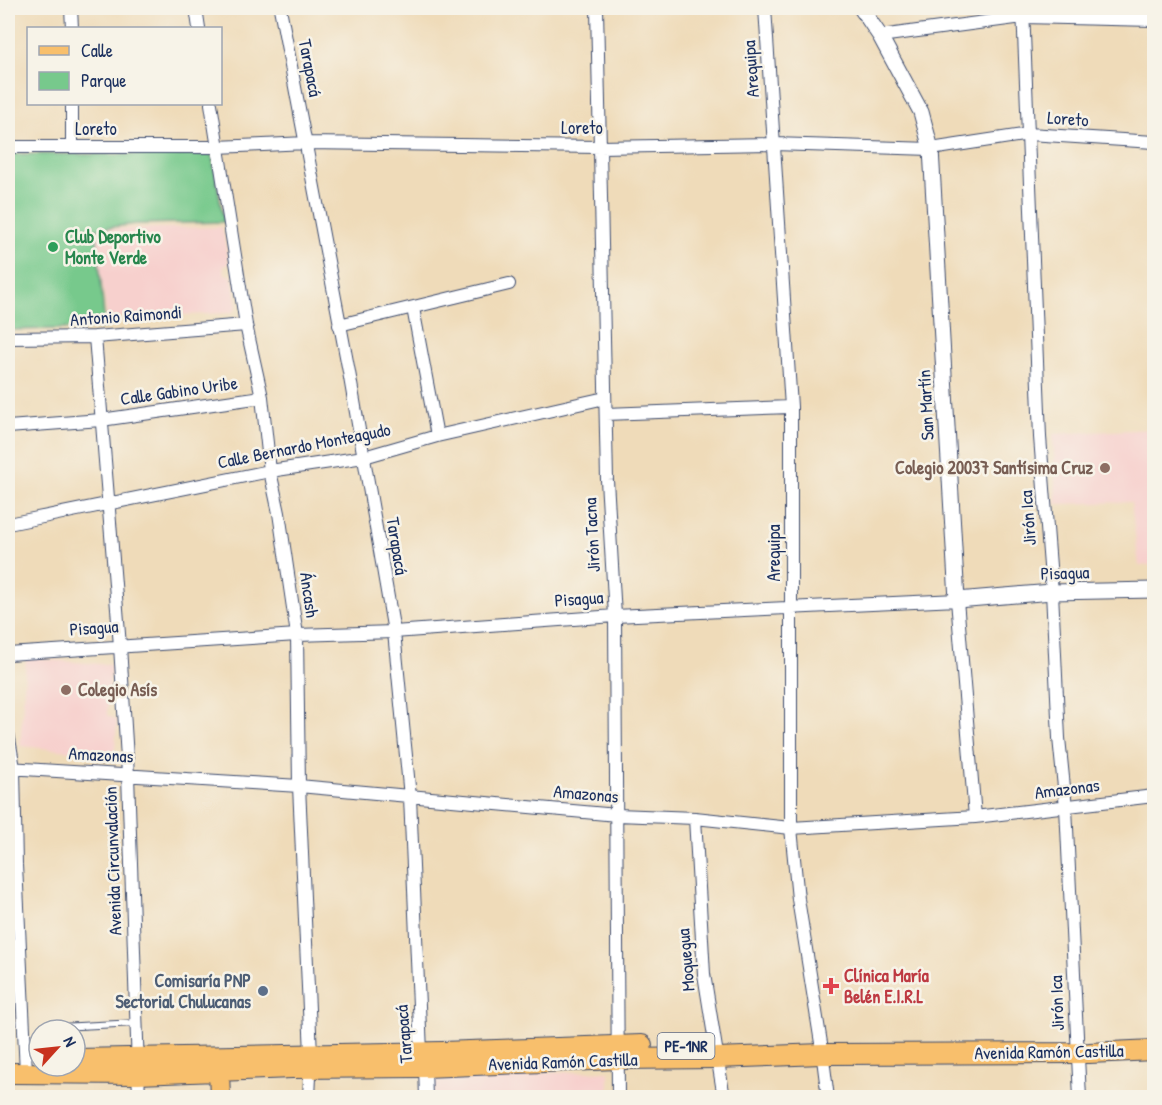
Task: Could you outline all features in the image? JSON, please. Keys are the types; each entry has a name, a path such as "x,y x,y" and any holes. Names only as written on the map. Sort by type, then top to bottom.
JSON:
{"main road":[{"name":"Avenida Ramón Castilla","path":"1077,1048 1155,1040"},
{"name":"Avenida Ramón Castilla","path":"21,1065 139,1066 423,1060 618,1052 822,1049 1155,1050"},
{"name":"Avenida Ramón Castilla","path":"87,1060 139,1066"},
{"path":"218,1063 220,1098"}],"street":[{"path":"71,8 72,27"},
{"path":"196,8 199,27"},
{"name":"Tarapacá","path":"280,8 364,457 394,632 410,796 426,1098"},
{"name":"Jirón Tacna","path":"597,8 607,480 615,616 618,1098"},
{"name":"Arequipa","path":"765,8 791,407 791,828 798,899 828,1098"},
{"name":"San Martín","path":"861,8 880,36 921,112 931,149 957,600 975,817"},
{"path":"880,36 1023,12 1155,20"},
{"name":"Jirón Ica","path":"1023,12 1040,437 1052,592 1059,738 1066,807 1080,1098"},
{"path":"72,105 72,147"},
{"name":"Áncash","path":"211,105 246,325 262,397 270,471 279,513 297,635 299,786 311,1061 309,1098"},
{"name":"Loreto","path":"8,147 217,147 306,143 600,147 774,144 931,149 1029,134 1155,142"},
{"path":"339,325 509,284"},
{"path":"413,308 437,436"},
{"name":"Antonio Raimondi","path":"8,338 95,337 246,325"},
{"name":"Avenida Circunvalación","path":"95,337 128,775 139,1098"},
{"name":"Calle Gabino Uribe","path":"8,427 101,420 262,397"},
{"name":"Calle Bernardo Monteagudo","path":"8,524 270,471 364,457 437,436 605,398"},
{"path":"606,414 791,407"},
{"name":"Pisagua","path":"8,654 297,635 394,632 615,616 957,600 1052,592 1155,590"},
{"path":"8,733 21,1065"},
{"name":"Amazonas","path":"9,768 299,786 617,815 695,818 791,828 975,817 1155,796"},
{"name":"Moquegua","path":"695,818 704,974 724,1098"}],"lane":[{"path":"87,1026 137,1023"}],"shaded area":[{"path":"222,227 229,263 223,267 225,274 232,276 237,306 232,313 107,318 95,229"},
{"name":"Colegio 20037 Santísima Cruz","path":"1154,429 1154,565 1139,566 1131,502 1056,504 1053,434"},
{"name":"Colegio Asís","path":"26,658 111,665 107,715 117,720 115,749 112,755 20,746"},
{"path":"609,1071 609,1097 433,1097 432,1079 434,1077 491,1075 496,1079 507,1074"}],"green space":[{"name":"Club Deportivo Monte Verde","path":"8,154 212,155 224,222 136,224 96,229 105,328 8,330"}],"place":[{"name":"Club Deportivo Monte Verde","path":"53,247"},
{"name":"Colegio 20037 Santísima Cruz","path":"1105,468"},
{"name":"Colegio Asís","path":"66,690"},
{"name":"Clínica María Belén E.I.R.L","path":"831,986"},
{"name":"Comisaría PNP Sectorial Chulucanas","path":"263,991"}]}
